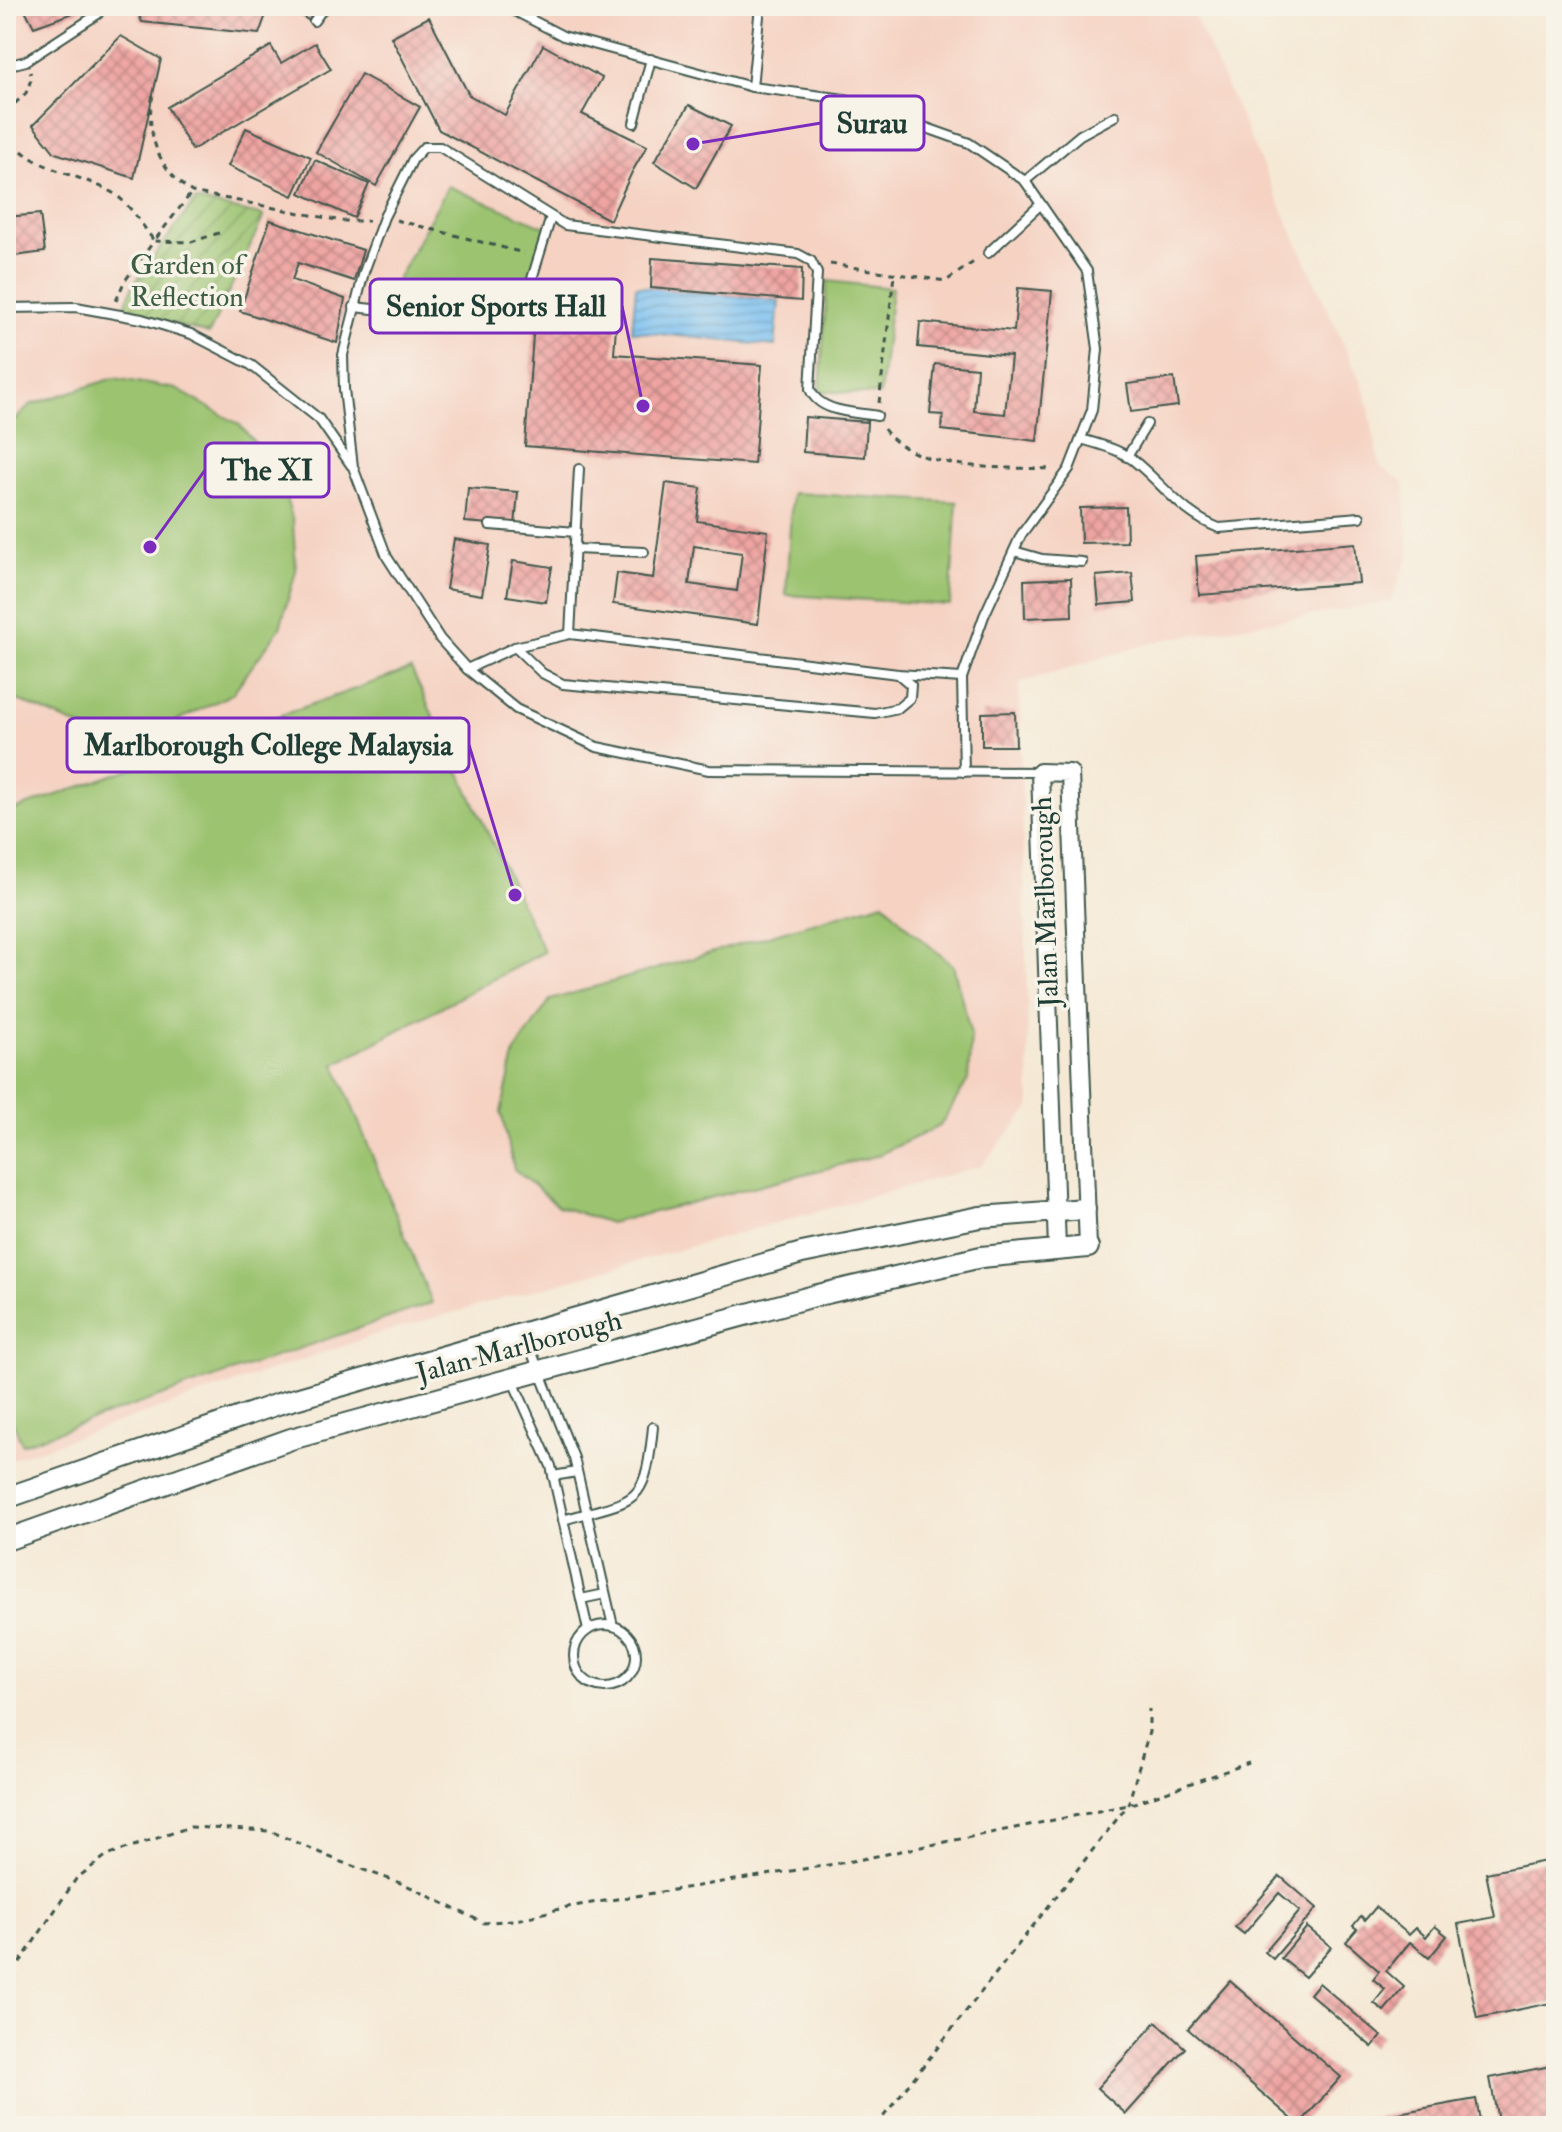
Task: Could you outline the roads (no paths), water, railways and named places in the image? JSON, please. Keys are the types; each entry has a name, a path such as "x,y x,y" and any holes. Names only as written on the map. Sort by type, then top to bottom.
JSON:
{"street":[{"name":"Jalan Marlborough","path":"6,1540 291,1439 814,1296 981,1257 1088,1247 1070,773 1040,772 1057,1248"},
{"name":"Jalan Marlborough","path":"6,1498 278,1404 802,1253 980,1217 1085,1209"}],"lane":[{"path":"314,21 325,6"},
{"path":"505,6 563,36 752,87 845,99 969,143 1025,181 1087,271 1098,349 1092,410 1069,469 1021,535 984,616 962,678 964,772"},
{"path":"752,87 760,6"},
{"path":"6,62 26,61 98,14"},
{"path":"634,123 651,59"},
{"path":"1025,181 1080,135 1115,116"},
{"path":"877,416 825,406 814,400 810,389 817,273 811,261 798,254 565,225 440,147 424,147 413,159 384,217 354,307 343,355 353,467 387,557 440,639 467,669 516,709 597,747 709,770 1040,772"},
{"path":"988,253 1041,204"},
{"path":"354,307 503,323 523,308 551,217"},
{"path":"6,308 76,307 112,312 191,334 251,365 319,419 353,467"},
{"path":"1127,457 1147,424"},
{"path":"1081,439 1118,451 1137,463 1197,520 1219,528 1360,517"},
{"path":"570,634 579,469"},
{"path":"490,525 576,532"},
{"path":"575,549 644,552"},
{"path":"1014,551 1042,559 1082,562"},
{"path":"467,669 515,647 570,634 898,674 962,678"},
{"path":"515,647 542,673 563,684 875,713 898,708 910,698 911,685 898,674"},
{"path":"524,1333 577,1472 613,1626"},
{"path":"512,1379 551,1466 588,1630"},
{"path":"563,1520 628,1501 638,1494 650,1466 653,1427"},
{"path":"553,1476 577,1472"},
{"path":"581,1599 605,1594"},
{"path":"595,1626 613,1626 631,1638 637,1657 630,1676 613,1687 592,1685 576,1670 574,1649 578,1639 588,1630 595,1626"}],"water":[{"path":"636,286 779,301 775,346 632,331"}],"place":[{"name":"Surau","path":"693,144"},
{"name":"Senior Sports Hall","path":"643,406"},
{"name":"The XI","path":"150,547"},
{"name":"Marlborough College Malaysia","path":"515,895"}],"park label":[{"name":"Garden of Reflection","path":"187,281"}]}
